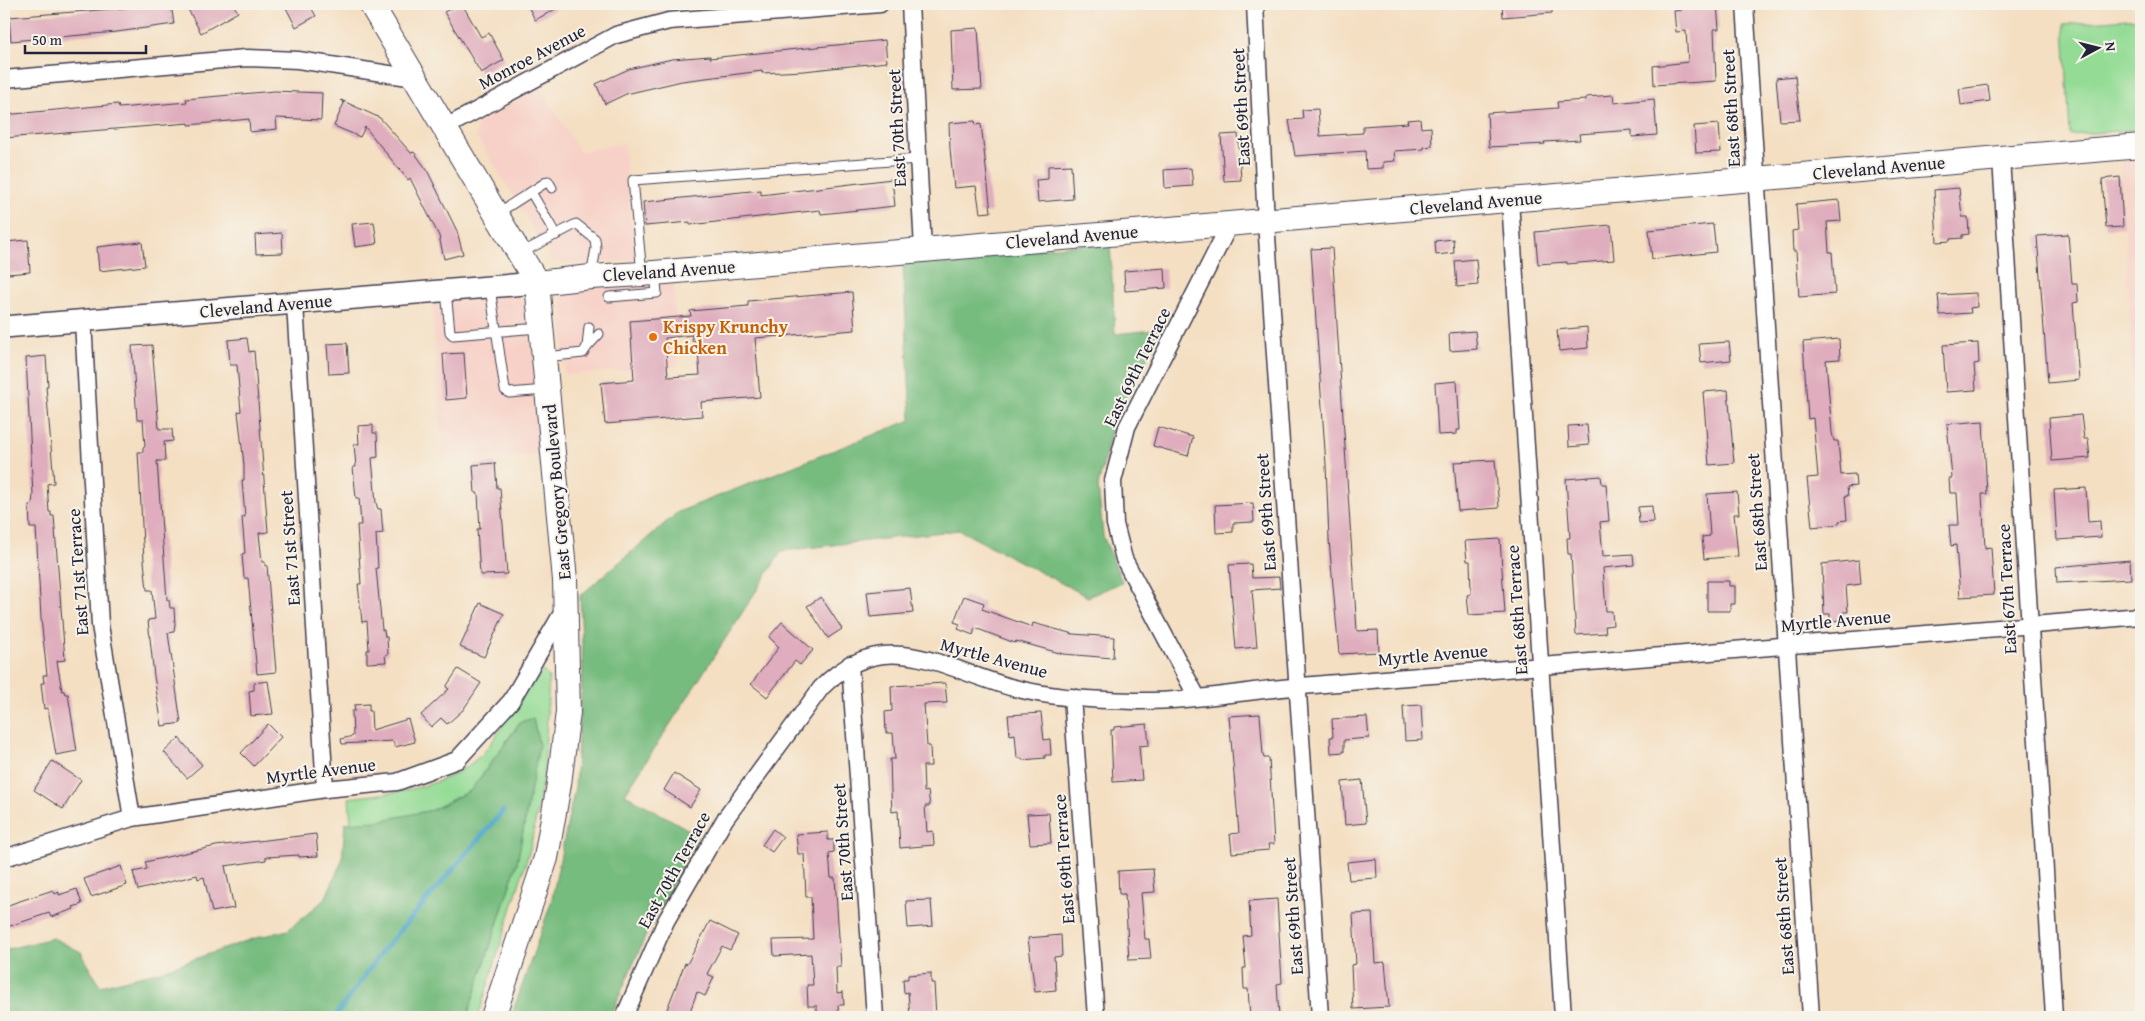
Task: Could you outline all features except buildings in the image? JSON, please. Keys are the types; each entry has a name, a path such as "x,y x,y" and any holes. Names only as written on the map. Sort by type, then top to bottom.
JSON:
{"main road":[{"name":"East Gregory Boulevard","path":"370,4 537,284 566,606 568,712 559,784 546,858 493,1017"},
{"name":"Cleveland Avenue","path":"537,284 591,277 648,274 923,249 1266,222 1755,178 2141,146"}],"street":[{"name":"Monroe Avenue","path":"444,128 616,35 639,28 670,21 880,4"},
{"name":"East 70th Street","path":"910,4 923,249"},
{"name":"East 69th Street","path":"1256,4 1266,222 1320,1017"},
{"name":"East 68th Street","path":"1745,4 1811,1017"},
{"path":"4,79 246,58 298,60 415,78"},
{"name":"East 67th Terrace","path":"2001,158 2054,1017"},
{"name":"East 68th Terrace","path":"1510,200 1563,1017"},
{"name":"East 69th Terrace","path":"1198,697 1124,559 1115,524 1113,480 1127,427 1230,224"},
{"name":"Cleveland Avenue","path":"4,327 537,284"},
{"name":"East 71st Street","path":"294,304 325,789"},
{"name":"East 71st Terrace","path":"83,321 100,625 132,818"},
{"name":"Myrtle Avenue","path":"4,858 132,818 325,789 397,782 457,760 511,701 566,606"},
{"name":"Myrtle Avenue","path":"775,751 821,688 834,674 850,664 869,656 908,654 1016,688 1072,697 1138,701 1541,665 2141,616"},
{"name":"East 70th Street","path":"850,664 875,1017"},
{"name":"East 69th Terrace","path":"1072,697 1096,1017"},
{"name":"East 70th Terrace","path":"624,1017 666,920 725,819 775,751"}],"lane":[{"path":"609,297 621,300 657,293 648,274 633,180 918,158"},
{"path":"496,214 548,181 552,188"},
{"path":"531,192 556,235"},
{"path":"519,254 556,235 573,220 595,239 596,248 591,277"},
{"path":"490,287 506,390 509,393 548,390"},
{"path":"446,291 450,332 453,335 541,328"},
{"path":"587,347 589,328"},
{"path":"544,357 582,353 600,334"}],"shaded area":[{"path":"540,88 580,152 624,143 635,260 566,264 553,260 476,136 478,122"},
{"path":"2141,156 2141,540 2121,157"},
{"path":"673,279 678,366 564,375 562,299 566,288"},
{"path":"509,294 519,298 525,307 533,352 538,454 443,461 432,301"}],"green space":[{"path":"2141,18 2141,129 2070,135 2064,24"},
{"path":"1110,242 1115,334 1163,329 1115,416 1098,486 1103,536 1122,582 1088,597 959,530 782,551 625,794 698,835 645,937 610,1017 511,1017 551,903 575,787 583,668 580,596 678,512 911,420 903,262"},
{"path":"543,671 549,677 544,774 530,849 478,1017 467,1017 517,863 539,745 533,719 520,722 471,790 432,810 379,821 351,823 349,798 418,788 434,783 465,768 488,747 529,684"},
{"path":"533,718 539,745 517,863 467,1017 4,1017 4,950 53,938 81,952 100,986 160,971 252,939 288,930 325,899 342,861 345,823 379,821 432,810 471,790 521,722"}],"waterway":[{"path":"335,1017 381,953 503,811"}],"place":[{"name":"Krispy Krunchy Chicken","path":"653,337"}]}
